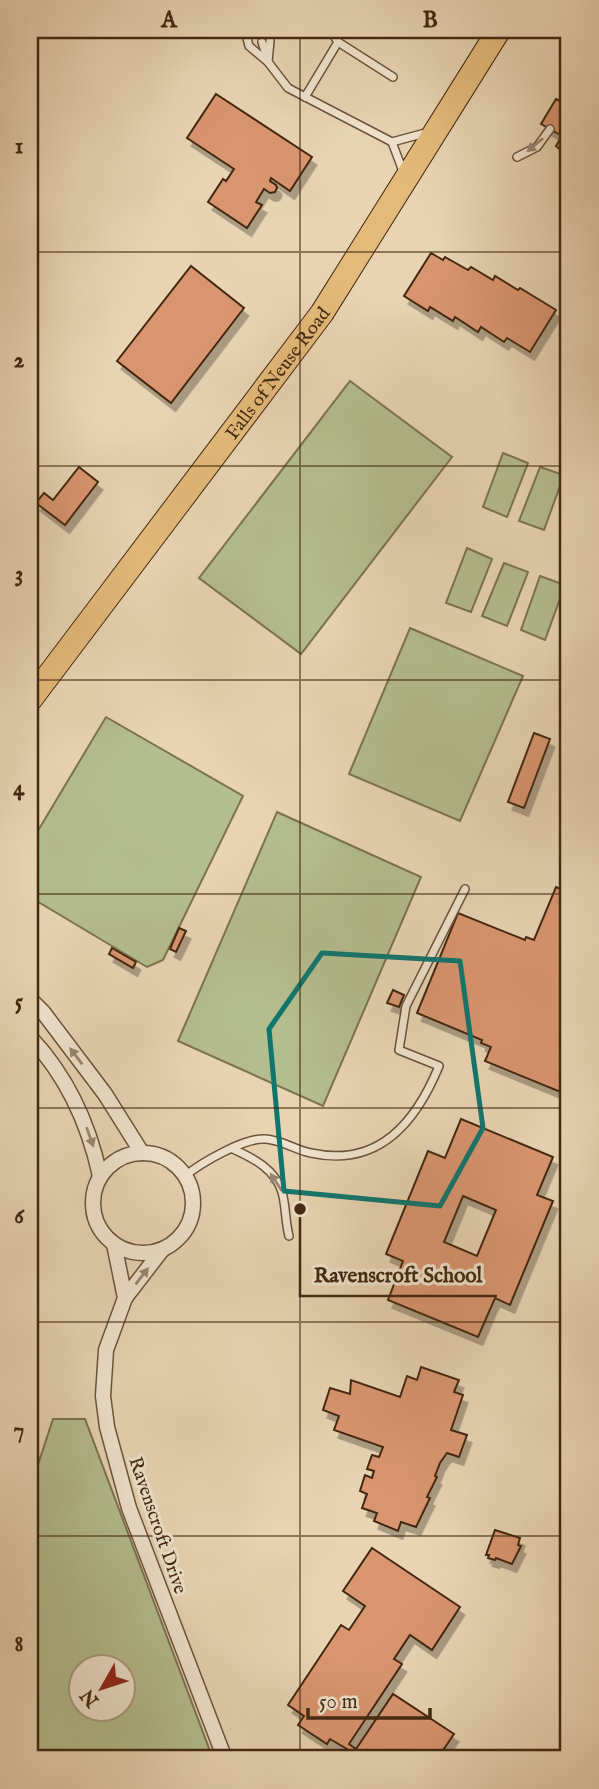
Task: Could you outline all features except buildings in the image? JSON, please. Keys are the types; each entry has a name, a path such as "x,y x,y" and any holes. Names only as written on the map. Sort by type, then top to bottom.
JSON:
{"main road":[{"name":"Falls of Neuse Road","path":"30,700 322,313 499,30"}],"street":[{"path":"30,999 92,1077 142,1153"},
{"path":"30,1037 69,1091 93,1142 100,1176"},
{"path":"69,1091 92,1077"},
{"path":"162,1250 147,1253 130,1251 114,1244 103,1233 96,1220 92,1205 94,1190 100,1176 111,1164 126,1156 142,1153 159,1155 173,1163 185,1176"},
{"name":"Ravenscroft Drive","path":"185,1176 191,1191 192,1209 188,1225 177,1239 162,1250 125,1298 106,1350 103,1396 107,1427 129,1508 225,1759"},
{"path":"114,1244 125,1298"}],"lane":[{"path":"245,30 249,46 268,62 288,88 392,142 406,179"},
{"path":"330,30 338,42 393,77"},
{"path":"266,42 268,62"},
{"path":"305,97 338,42"},
{"path":"517,157 537,147 550,129"},
{"path":"392,142 437,130"},
{"path":"185,1176 207,1159 251,1139 267,1139 329,1157 358,1153 391,1139 412,1118 428,1093 439,1066 399,1050 406,1006 465,889"},
{"path":"233,1149 260,1162 278,1182 283,1194 289,1236"}],"highlighted area":[{"path":"322,953 460,961 483,1128 440,1206 284,1191 269,1029"}],"green space":[{"path":"350,381 452,457 301,654 199,578"},
{"path":"503,453 528,463 507,517 483,507"},
{"path":"540,467 564,475 544,530 519,521"},
{"path":"467,548 492,559 471,612 446,603"},
{"path":"504,563 528,572 507,626 482,616"},
{"path":"540,576 565,585 545,640 521,630"},
{"path":"410,628 523,676 460,821 349,774"},
{"path":"106,717 243,796 163,960 147,967 30,897 30,844"},
{"path":"277,812 421,877 323,1106 178,1041"},
{"path":"53,1419 85,1419 213,1759 30,1759 30,1489"}],"place":[{"name":"Ravenscroft School","path":"300,1209"}]}
